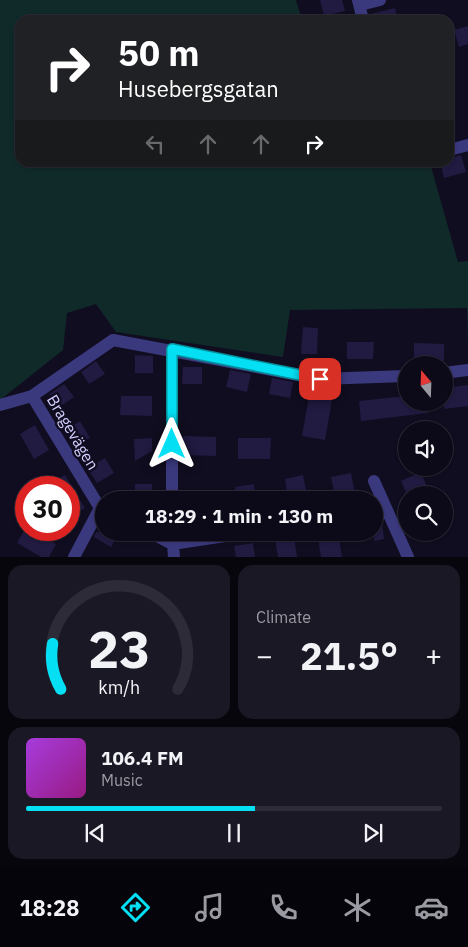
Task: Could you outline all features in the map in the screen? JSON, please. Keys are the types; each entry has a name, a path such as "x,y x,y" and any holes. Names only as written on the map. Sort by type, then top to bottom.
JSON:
{"street":[{"path":"362,15 359,2 380,0"},
{"path":"454,149 468,145"},
{"path":"0,405 32,396 113,340 172,349 320,379 398,376"},
{"path":"172,349 172,491"},
{"path":"453,372 468,370"},
{"name":"Bragevägen","path":"32,396 95,498"},
{"path":"374,481 408,557"},
{"path":"383,513 388,512"},
{"path":"74,557 95,521"},
{"path":"173,545 197,541"}],"green space":[{"path":"0,0 296,0 300,15 15,15 15,167 431,167 458,262 468,261 468,345 467,308 290,310 283,357 116,332 96,304 67,313 63,350 0,400"}],"building":[{"path":"320,0 342,0 345,11 324,15"},
{"path":"395,8 397,15 370,15"},
{"path":"468,26 468,44 459,47 454,30"},
{"path":"461,155 466,172 444,178 441,167 454,167 454,157"},
{"path":"303,327 318,328 317,354 301,354"},
{"path":"347,342 374,342 373,359 347,359"},
{"path":"414,343 444,344 444,356 414,356"},
{"path":"135,355 153,356 153,373 135,373"},
{"path":"96,361 105,374 89,384 81,372"},
{"path":"183,367 202,367 202,384 182,384"},
{"path":"230,370 251,374 247,392 226,387"},
{"path":"272,378 293,382 290,398 269,394"},
{"path":"64,384 74,397 58,408 49,394"},
{"path":"468,385 468,406 453,408 453,387"},
{"path":"121,396 152,396 152,416 120,415"},
{"path":"309,396 332,400 325,440 302,436"},
{"path":"398,397 398,411 428,411 428,413 361,421 359,401"},
{"path":"80,421 90,438 75,446 65,430"},
{"path":"35,425 49,450 34,459 20,434"},
{"path":"183,436 216,437 216,456 182,455"},
{"path":"152,438 152,451 135,461 134,439"},
{"path":"238,438 271,438 270,459 238,459"},
{"path":"105,458 114,473 97,483 87,468"},
{"path":"351,473 354,491 334,491 331,477"},
{"path":"303,475 306,491 287,491 285,479"},
{"path":"412,476 423,476 426,486 403,486 401,481"},
{"path":"135,484 152,484 152,491 135,491"},
{"path":"254,484 255,491 236,491 235,487"},
{"path":"80,500 85,508 80,511"},
{"path":"18,541 51,541 56,544 49,557 41,557 17,543"},
{"path":"101,541 114,541 111,547"},
{"path":"275,541 295,541 297,557 278,557"},
{"path":"318,541 339,541 342,557 321,557"},
{"path":"253,543 255,557 236,557 234,546"}],"route":[{"path":"172,444 172,349 320,379"}]}
